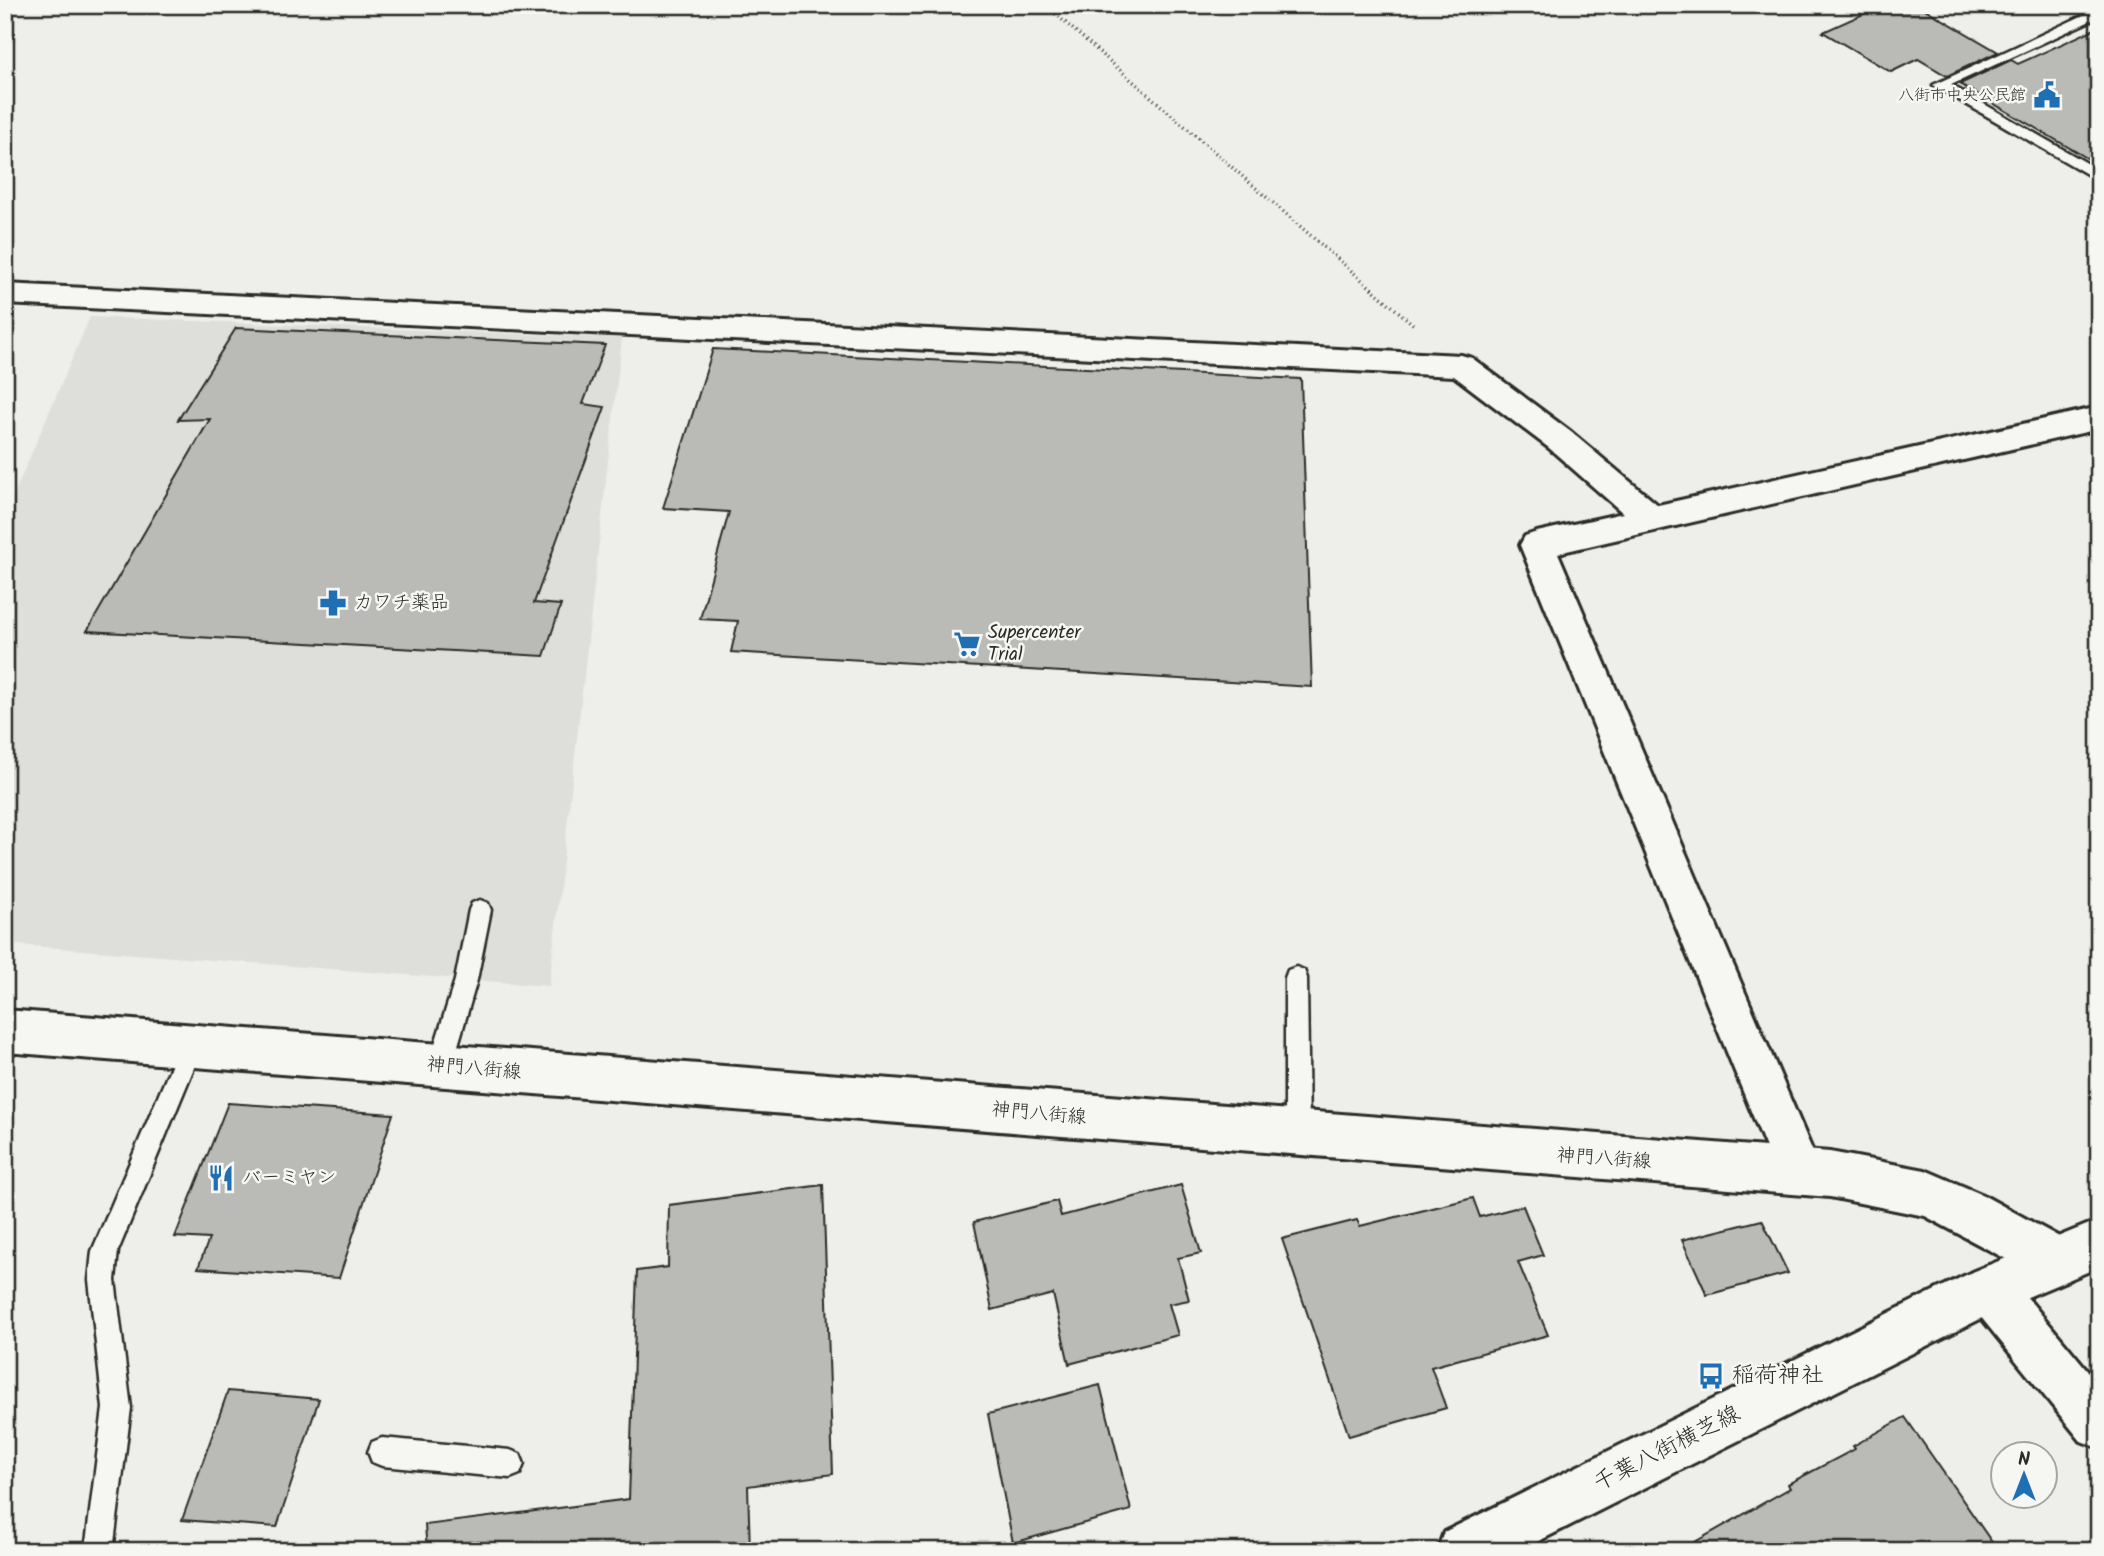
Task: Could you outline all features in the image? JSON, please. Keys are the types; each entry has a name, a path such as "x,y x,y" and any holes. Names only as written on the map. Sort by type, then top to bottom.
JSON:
{"street":[{"path":"5,294 1461,366 1560,440 1651,519"},
{"path":"1798,1171 1537,545 2099,418"},
{"name":"神門八街線","path":"5,1031 1704,1167 1798,1171 1883,1183 1950,1203 2055,1261"},
{"name":"千葉八街横芝線","path":"1464,1551 1989,1289 2099,1243"},
{"path":"1989,1289 2099,1423"}],"lane":[{"path":"2099,12 1940,85 2099,176"},
{"path":"440,1066 466,980 480,910"},
{"path":"1296,978 1297,1135"},
{"path":"100,1551 117,1408 102,1280 106,1251 191,1046"},
{"path":"382,1452 510,1464"}],"path":[{"path":"1045,5 1461,366"}],"shaded area":[{"path":"90,317 622,338 549,986 5,944 5,515"}],"building":[{"path":"1883,5 1918,5 1998,52 1947,76 1918,59 1891,72 1823,32"},
{"name":"八街市中央公民館","path":"2099,27 2099,165 1960,84 2011,60 2018,64"},
{"path":"236,328 605,345 583,404 605,407 534,603 561,605 544,656 87,631 210,419 178,420"},
{"path":"713,349 1301,379 1312,687 731,652 738,621 700,619 729,512 663,508"},
{"path":"228,1103 393,1114 339,1278 198,1268 209,1239 175,1237"},
{"path":"823,1185 833,1474 748,1486 750,1551 427,1551 425,1525 629,1499 637,1271 668,1267 669,1205"},
{"path":"1181,1185 1201,1253 1178,1258 1189,1300 1169,1304 1178,1335 1069,1364 1053,1294 992,1310 974,1222 1057,1201 1061,1216"},
{"path":"1473,1198 1480,1217 1523,1206 1543,1255 1518,1262 1548,1335 1431,1367 1446,1408 1349,1436 1282,1239 1357,1220 1360,1226"},
{"path":"1762,1220 1788,1273 1707,1295 1682,1240"},
{"path":"1100,1385 1131,1510 1013,1543 988,1414"},
{"path":"228,1391 319,1399 277,1527 182,1520"},
{"path":"1905,1417 1998,1551 1679,1551 1790,1488 1788,1484 1855,1449 1853,1446"}],"place":[{"name":"八街市中央公民館","path":"2047,95"},
{"name":"カワチ薬品","path":"333,603"},
{"name":"Supercenter Trial","path":"967,644"},
{"name":"バーミヤン","path":"221,1178"},
{"name":"稲荷神社","path":"1711,1376"}]}
